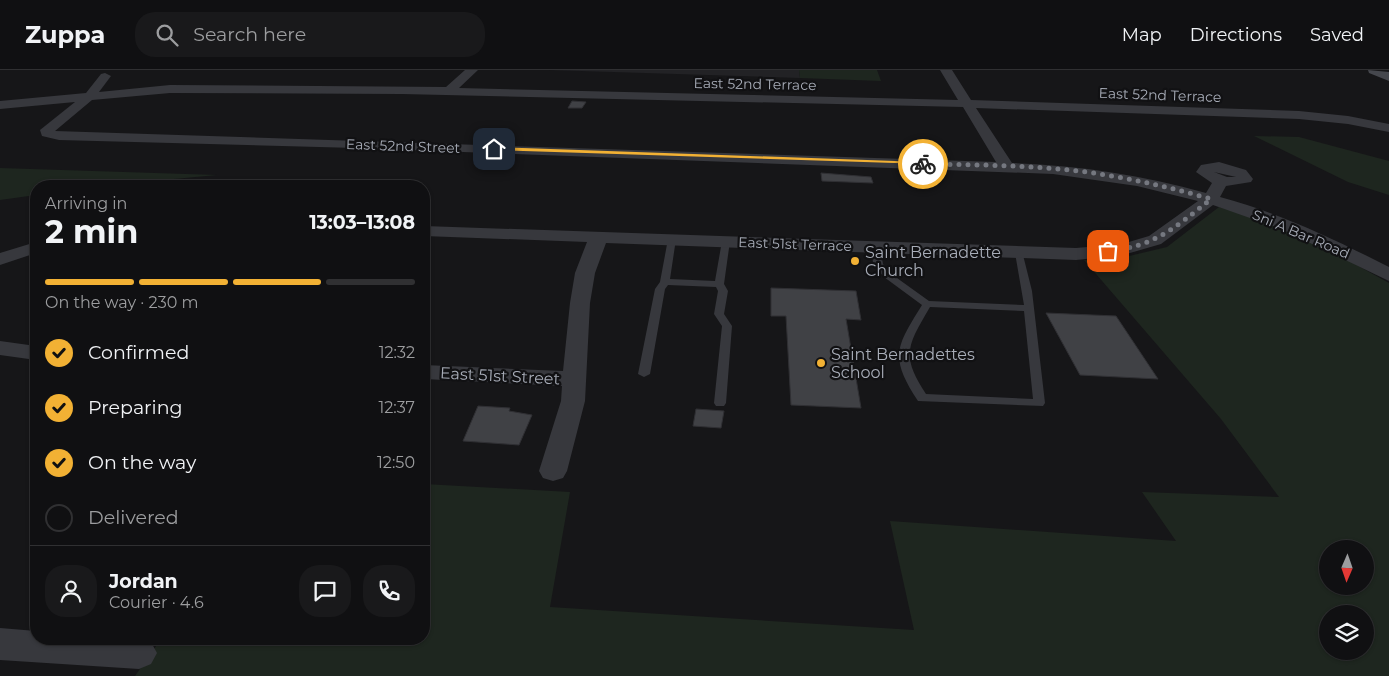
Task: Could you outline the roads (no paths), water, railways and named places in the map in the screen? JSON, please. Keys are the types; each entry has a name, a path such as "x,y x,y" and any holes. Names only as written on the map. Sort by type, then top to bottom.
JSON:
{"main road":[{"path":"1374,70 1389,77"}],"street":[{"path":"449,91 472,70"},
{"path":"946,70 1006,166"},
{"path":"91,95 105,76"},
{"name":"East 52nd Terrace","path":"0,105 91,95 184,88 449,91 1299,115 1348,120 1389,128"},
{"name":"East 52nd Street","path":"91,95 47,130 50,134 1006,166 1106,175 1160,185 1211,199"},
{"path":"1211,199 1221,180"},
{"name":"East 51st Terrace","path":"430,231 1076,254 1123,249 1155,240 1211,199"},
{"name":"Sni A Bar Road","path":"1211,199 1272,219 1330,244 1389,275"},
{"path":"553,471 573,401 580,303 586,273 599,236"},
{"path":"0,259 30,249"},
{"path":"0,348 30,352"},
{"name":"East 51st Street","path":"430,372 576,379"},
{"path":"0,644 140,653"}],"lane":[{"path":"644,374 660,289 665,282 672,239"},
{"path":"720,403 727,326 719,314 723,291 719,284 726,241"},
{"path":"876,247 878,264 887,275 927,304 1029,308"},
{"path":"927,304 904,344 902,363 908,378 922,398 1039,403 1029,308 1019,253"},
{"path":"665,282 719,284"}],"place":[{"name":"Saint Bernadette Church","path":"855,261"},
{"name":"Saint Bernadettes School","path":"821,363"}]}
